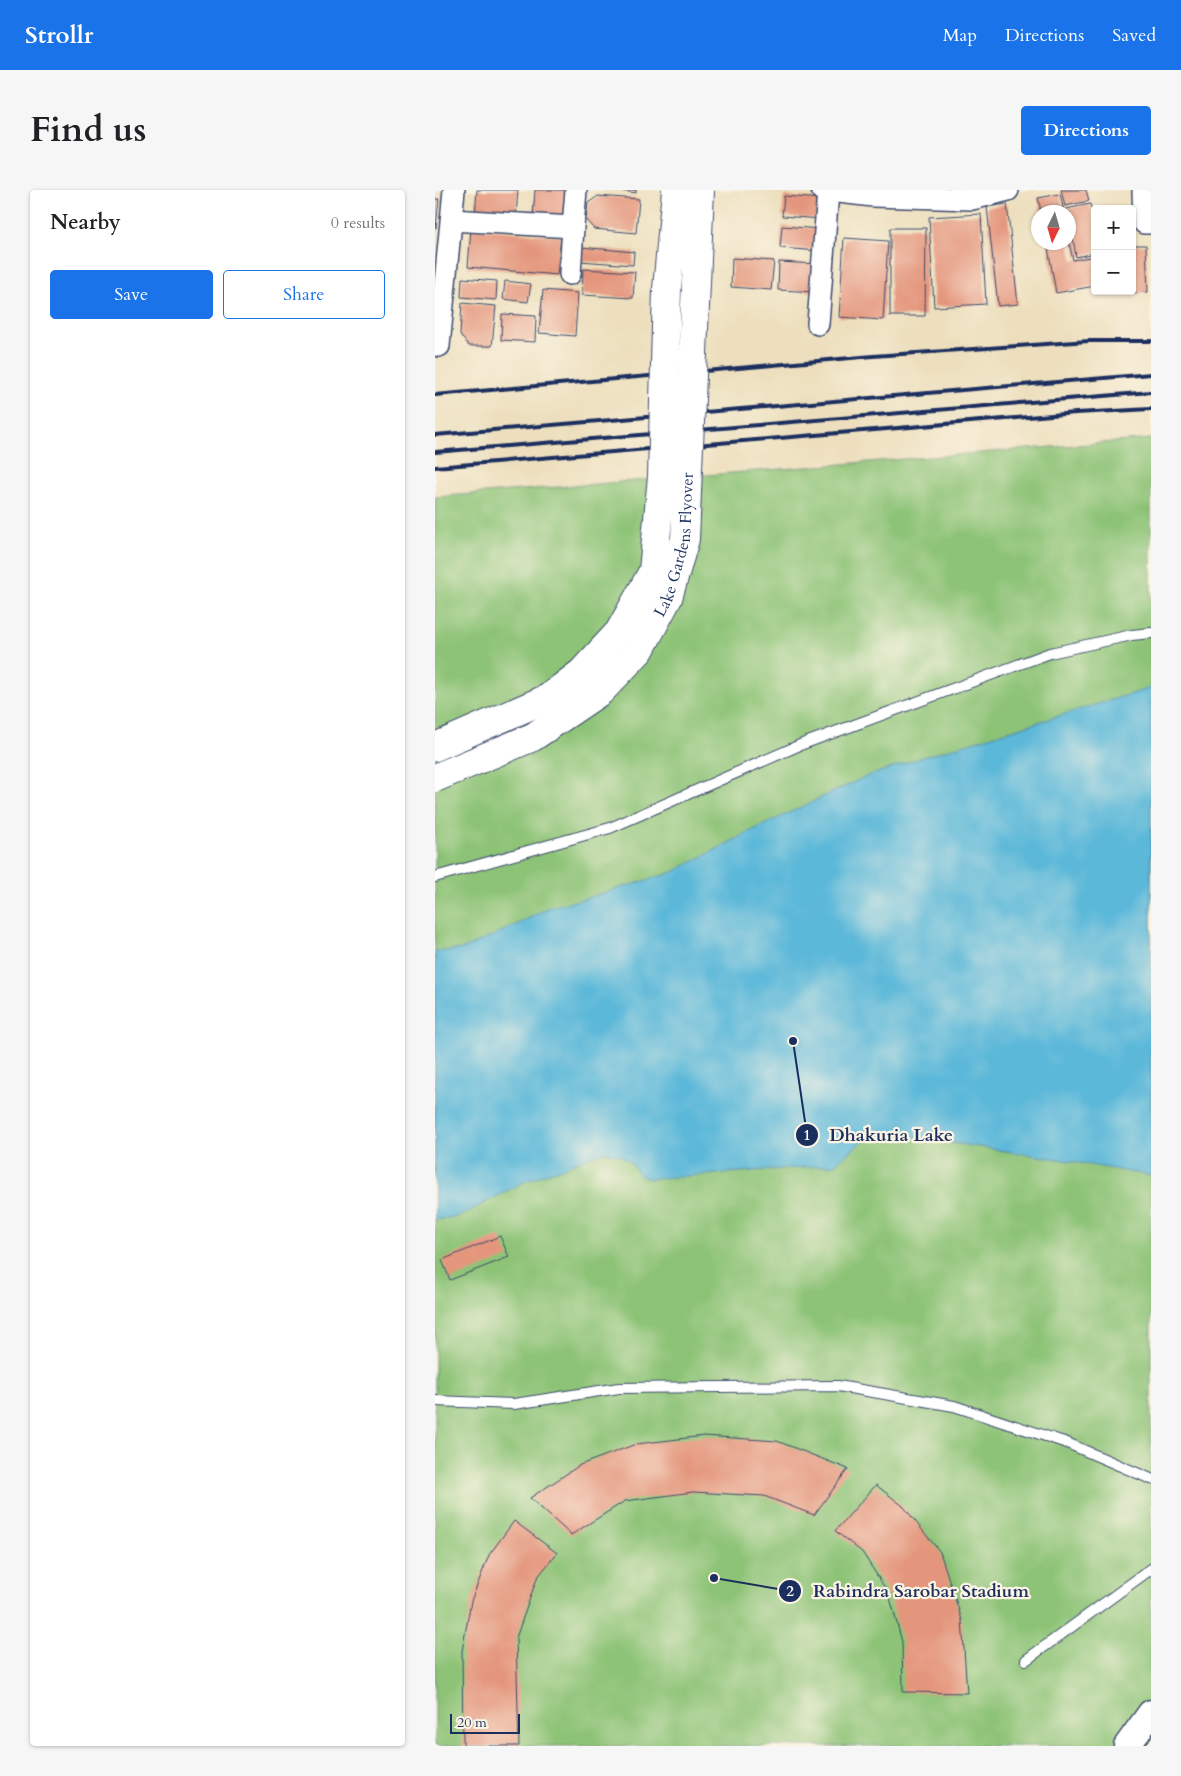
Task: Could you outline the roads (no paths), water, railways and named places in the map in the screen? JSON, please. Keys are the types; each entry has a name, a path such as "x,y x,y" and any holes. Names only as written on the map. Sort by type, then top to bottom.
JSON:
{"main road":[{"name":"Lake Gardens Flyover","path":"435,747 548,698 582,672 619,632 653,571 662,476 667,289 676,190"},
{"name":"Lake Gardens Flyover","path":"435,778 533,737 601,691 640,650 668,598 685,539 700,190"}],"street":[{"path":"439,346 441,270 451,220 454,190"},
{"path":"569,274 575,190"},
{"path":"818,324 825,190 873,196 923,194 972,199 1008,190"},
{"path":"1143,190 1145,223 1151,223"},
{"path":"451,220 573,228"},
{"path":"1127,1746 1151,1713"}],"lane":[{"path":"435,877 610,828 800,745 1050,653 1132,635 1151,633"},
{"path":"435,1401 514,1404 619,1388 838,1386 954,1406 1067,1443 1151,1479"},
{"path":"1025,1660 1151,1569"}],"water":[{"path":"1151,688 1151,1176 1058,1159 875,1131 834,1165 649,1179 639,1175 631,1163 620,1155 603,1152 524,1182 460,1216 435,1220 435,952 463,949 550,907 671,873 753,830 865,777 926,756"}],"railway":[{"path":"435,395 873,356 1089,341 1151,341"},
{"path":"435,435 1151,374"},
{"path":"435,452 1151,392"},
{"path":"435,467 1076,413 1151,409"}],"place":[{"name":"Dhakuria Lake","path":"793,1041"},
{"name":"Rabindra Sarobar Stadium","path":"714,1578"}]}
